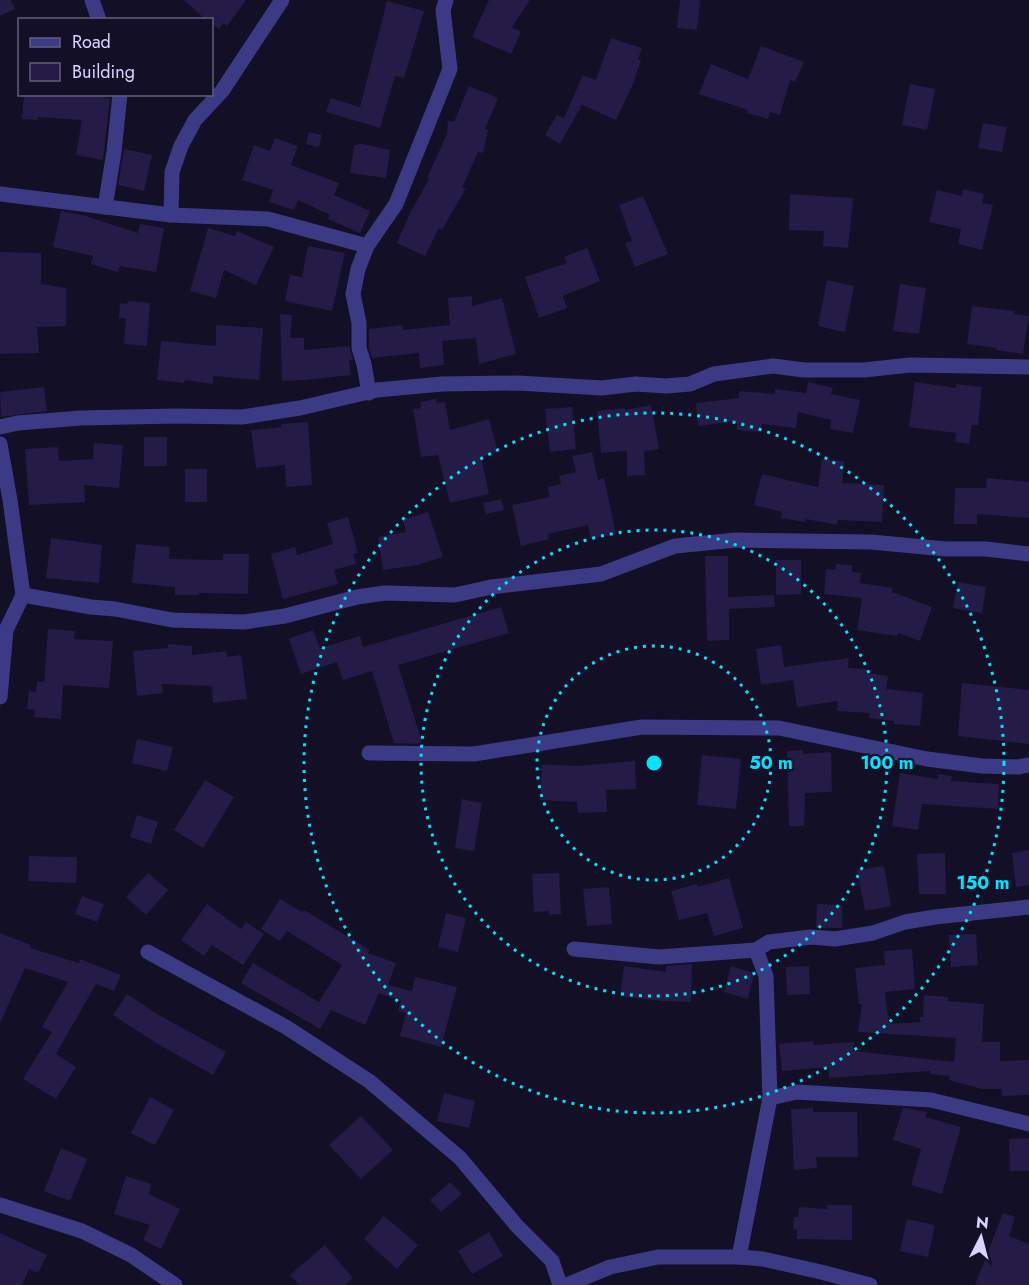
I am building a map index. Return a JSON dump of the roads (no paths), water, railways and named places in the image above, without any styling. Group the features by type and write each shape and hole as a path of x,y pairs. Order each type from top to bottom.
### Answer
{"street":[{"path":"92,0 98,18"},
{"path":"171,215 172,172 181,146 195,120 222,91 282,0"},
{"path":"369,393 359,348 360,323 353,294 358,269 367,246 396,204 450,69 443,10 446,0"},
{"path":"105,207 120,96"},
{"path":"0,194 171,215 268,219 367,246"},
{"path":"0,427 18,423 81,418 242,417 300,408 377,390 442,384 518,383 602,388 636,384 666,386 690,384 714,374 772,366 804,370 864,370 910,365 1029,367"},
{"path":"0,444 10,500 22,595 6,630 0,697"},
{"path":"22,595 172,620 244,622 285,616 357,597 385,593 455,595 491,587 601,574 675,546 736,540 871,542 1029,554"},
{"path":"369,753 474,754 642,727 779,728 927,759 982,766 1029,765"},
{"path":"574,950 659,957 756,950 769,942 811,937 835,939 873,933 904,922 925,918 1029,907"},
{"path":"739,1257 770,1098 766,976 756,950"},
{"path":"148,952 286,1027 369,1081 460,1158 517,1226 552,1261 560,1285"},
{"path":"770,1098 797,1092 931,1100 1029,1124"},
{"path":"0,1205 82,1231 131,1255 175,1285"},
{"path":"567,1285 610,1267 658,1257 739,1257 763,1260 870,1285"}]}
